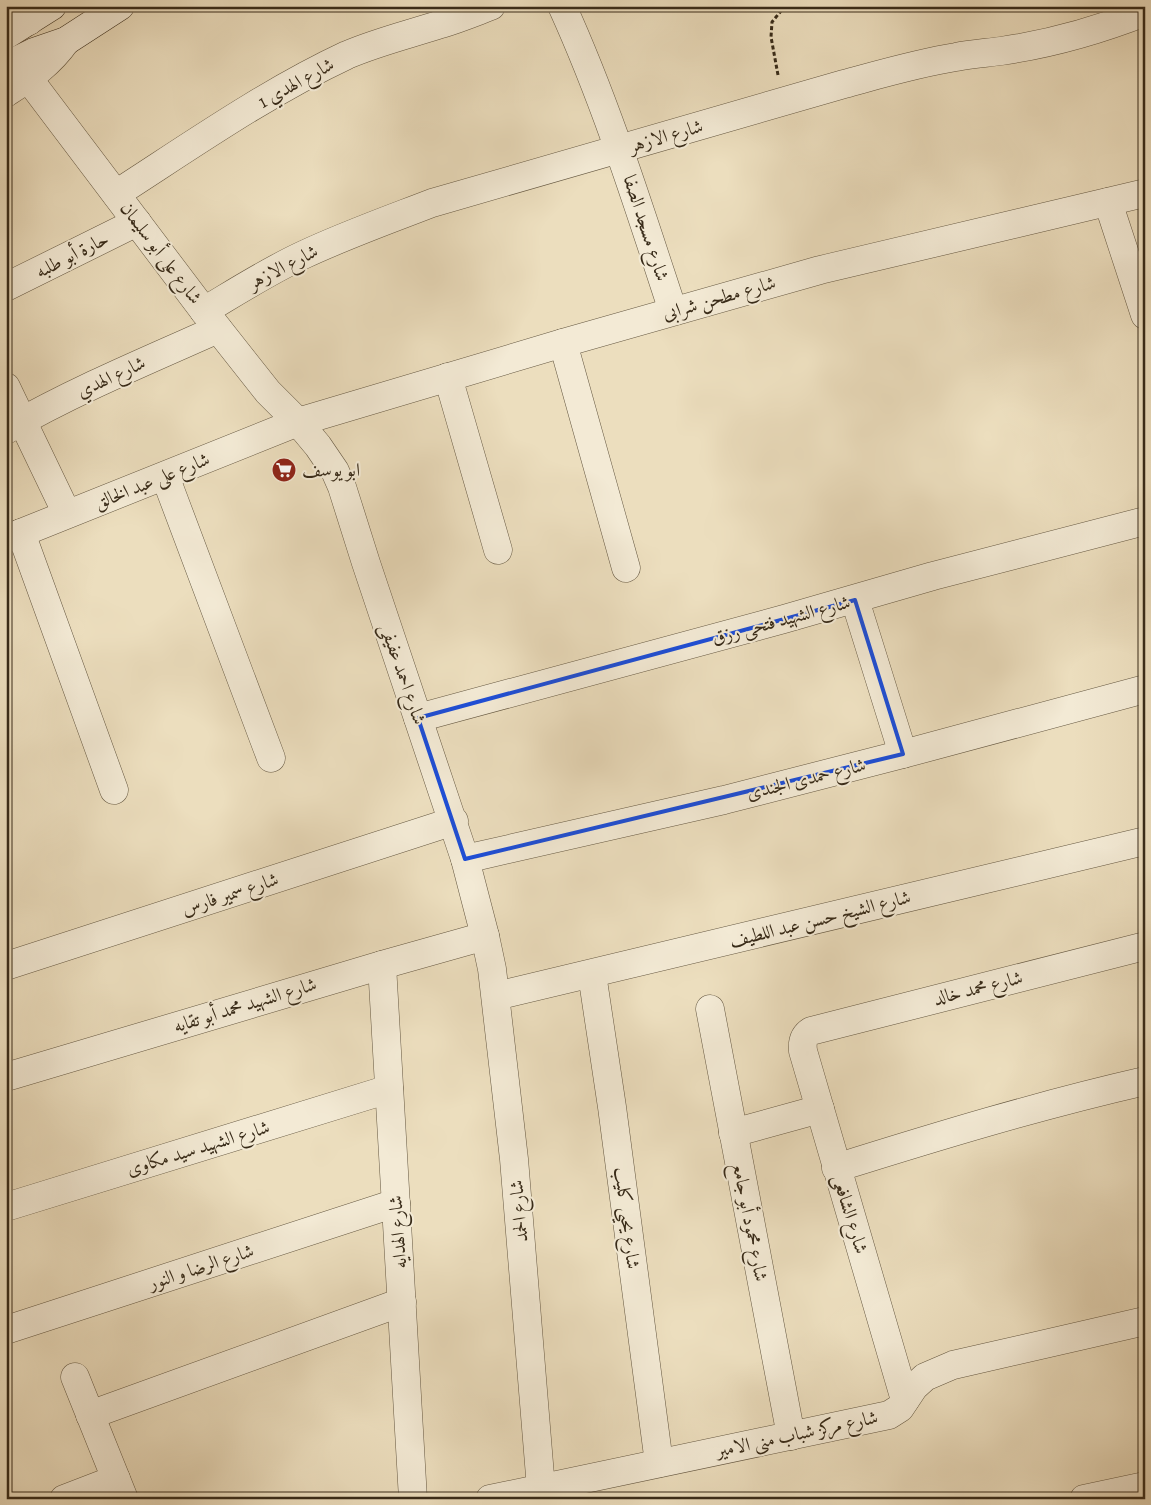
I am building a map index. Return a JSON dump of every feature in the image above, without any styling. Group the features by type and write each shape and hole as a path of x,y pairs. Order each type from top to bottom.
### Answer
{"street":[{"path":"6,35 24,14 52,6"},
{"path":"6,93 17,72 34,52 66,41 120,6"},
{"name":"شارع الهدي 1","path":"116,194 263,100 306,75 350,54 387,40 443,24 491,6"},
{"name":"شارع مسجد الصفا","path":"562,6 591,73 620,149 673,311"},
{"name":"شارع الازهر","path":"211,320 250,283 301,256 372,225 432,204 902,68 956,56 1002,51 1040,44 1109,16 1145,12"},
{"name":"شارع على أبو سليمان","path":"17,72 116,194 268,392 298,422"},
{"name":"شارع مطحن شرابى","path":"298,422 563,343 820,270 1145,193"},
{"path":"1108,202 1145,315"},
{"name":"حارة أبو طلبه","path":"6,287 137,222"},
{"name":"شارع الهدي","path":"14,425 211,320"},
{"path":"563,343 626,568"},
{"path":"448,377 498,550"},
{"path":"6,387 14,425 67,514"},
{"name":"شارع على عبد الخالق","path":"14,536 298,422"},
{"name":"شارع احمد عفيفى","path":"298,422 326,457 342,487 352,523 454,821 485,936"},
{"path":"165,476 271,758"},
{"name":"شارع الشهيد فتحى رزق","path":"418,718 854,600 933,576 1145,521"},
{"path":"14,536 114,790"},
{"path":"854,600 903,754"},
{"name":"شارع حمدى الجندى","path":"465,858 724,800 1145,689"},
{"name":"شارع سمير فارس","path":"7,962 454,821"},
{"name":"شارع الشيخ حسن عبد اللطيف","path":"496,996 1145,841"},
{"name":"شارع الشهيد محمد أبو تقايه","path":"6,1076 485,936"},
{"name":"شارع الحمد","path":"485,936 496,996 514,1159 541,1488"},
{"name":"شارع محمد خالد","path":"812,1031 1145,946"},
{"name":"شارع الهدايه","path":"382,965 413,1499"},
{"name":"شارع يحيى كليب","path":"592,974 659,1464"},
{"name":"شارع محمود أبو جامع","path":"710,1009 791,1436"},
{"name":"شارع الشافعى","path":"812,1031 806,1034 802,1045 836,1168 905,1400"},
{"path":"836,1168 926,1139 1017,1113 1145,1081"},
{"name":"شارع الشهيد سيد مكاوى","path":"6,1206 389,1089"},
{"path":"733,1133 820,1110"},
{"name":"شارع الرضا و النور","path":"6,1330 396,1203"},
{"path":"90,1415 402,1302"},
{"name":"شارع مركز شباب منى الامير","path":"490,1499 889,1415 900,1408 914,1387 925,1377 953,1365 1145,1321"},
{"path":"64,1499 120,1489 75,1377"},
{"path":"1084,1499 1145,1486"}],"path":[{"path":"783,102 771,37 772,22 785,6"}],"highlighted area":[{"path":"855,600 903,754 465,859 418,718"}],"place":[{"name":"ابو يوسف","path":"284,470"}]}
